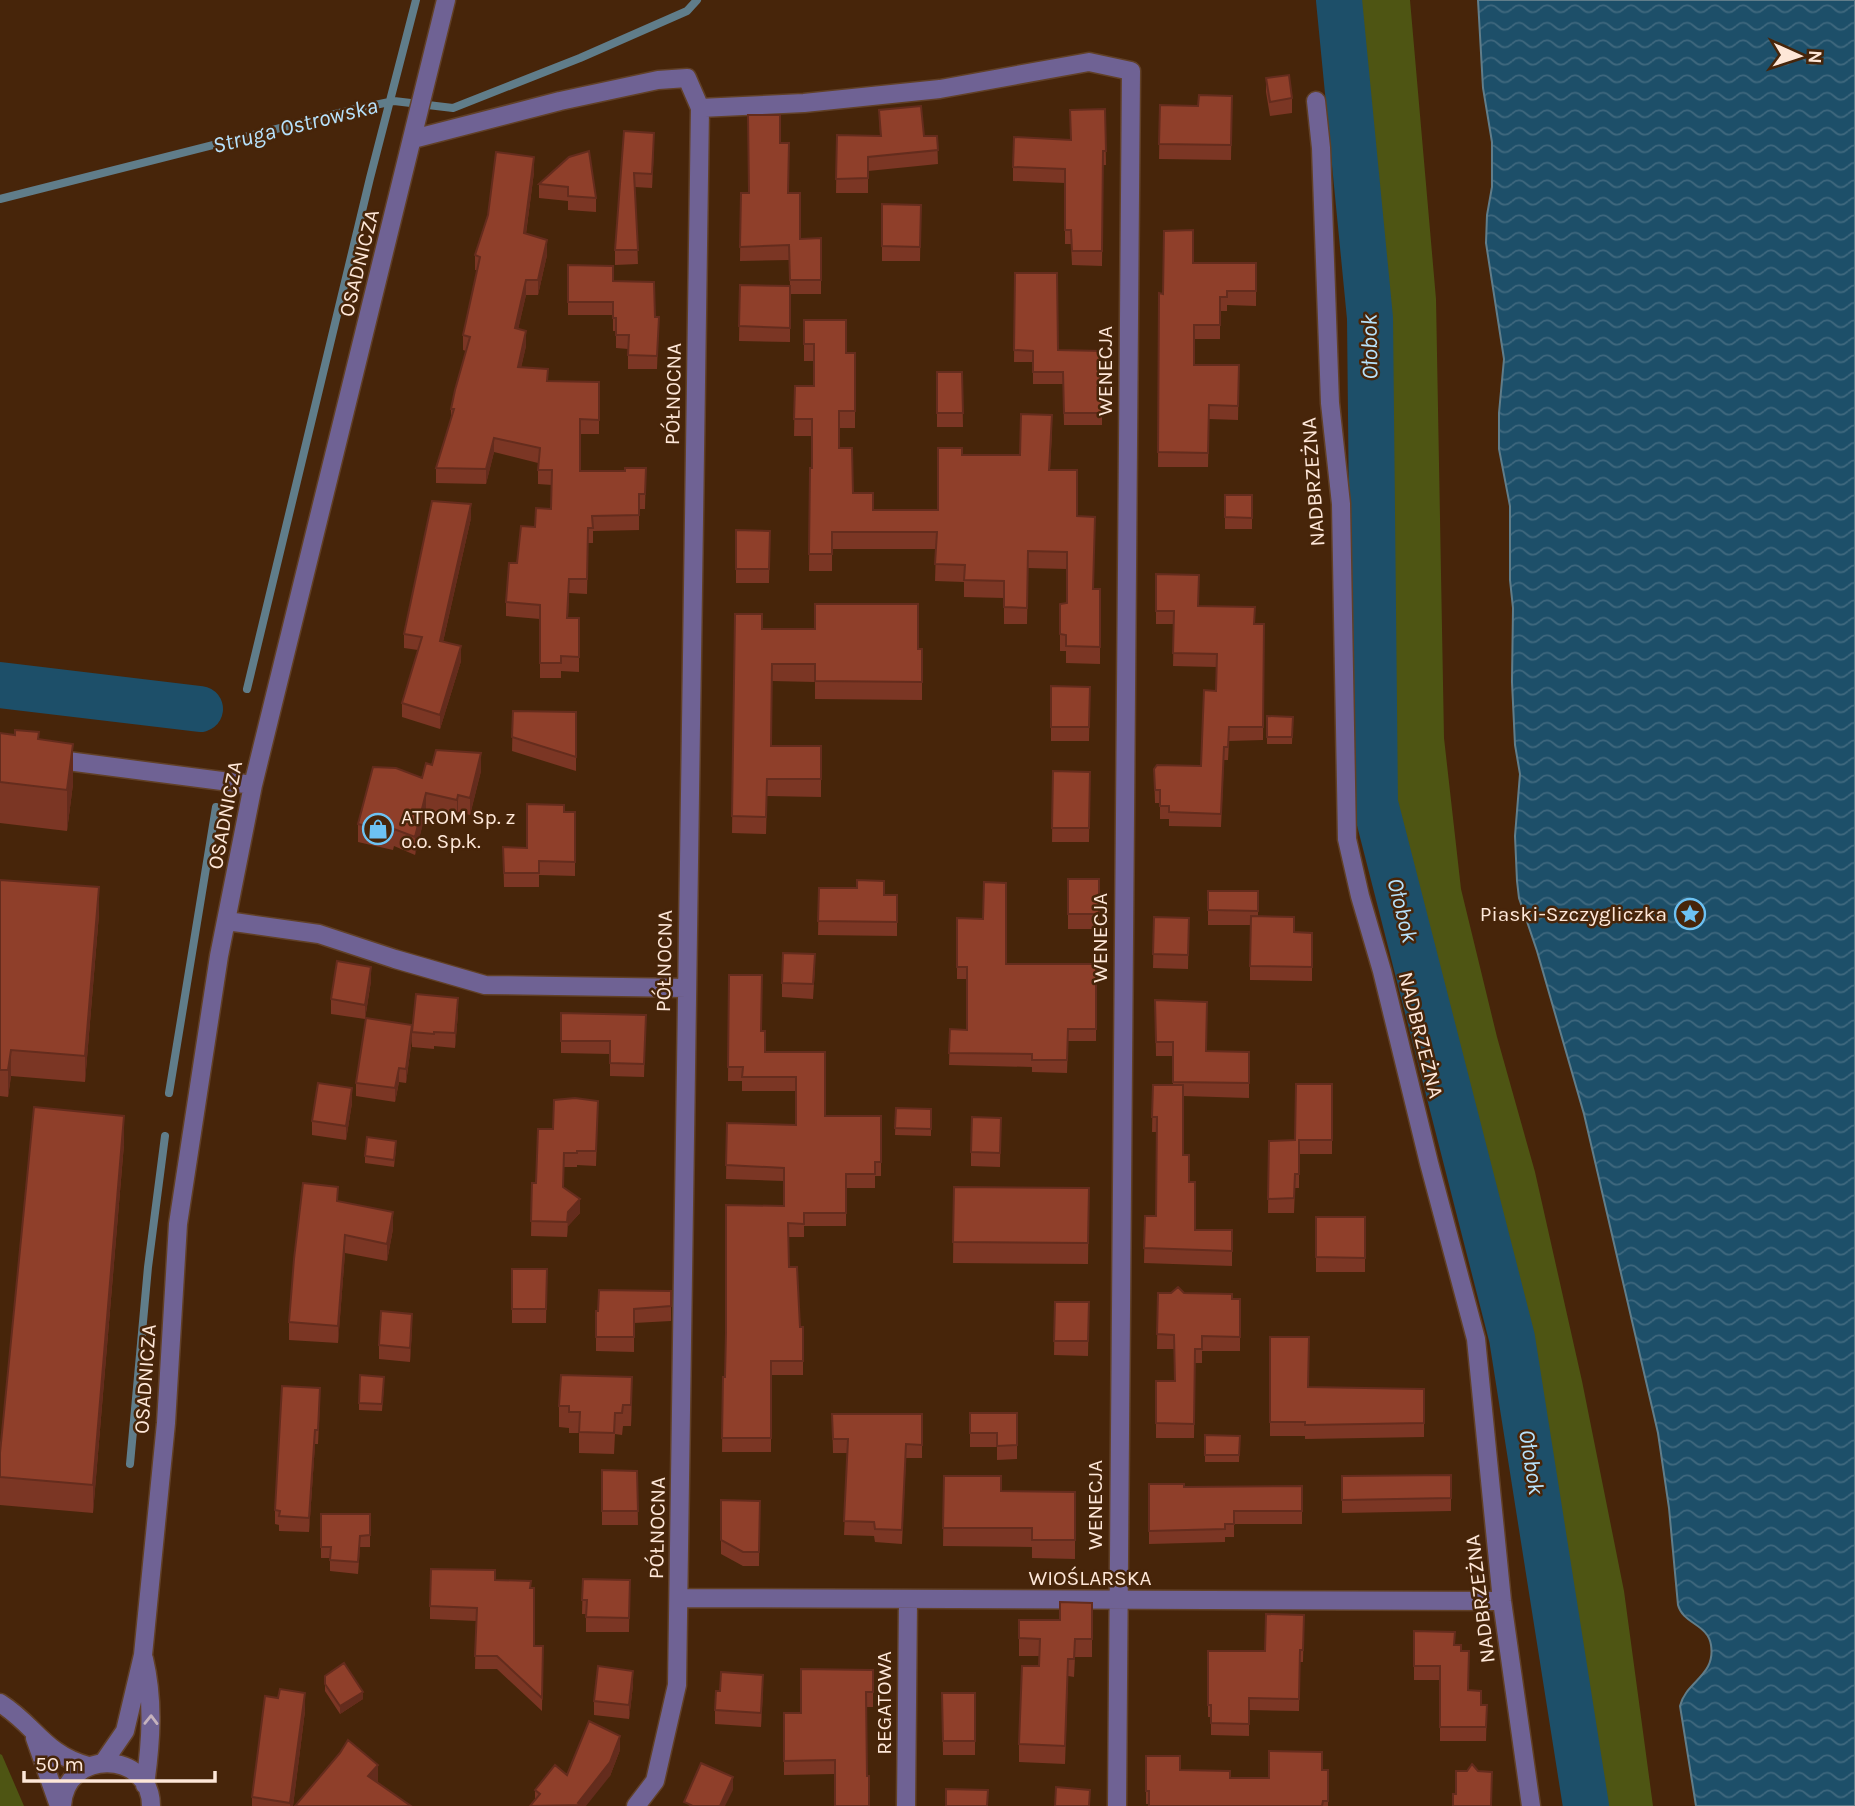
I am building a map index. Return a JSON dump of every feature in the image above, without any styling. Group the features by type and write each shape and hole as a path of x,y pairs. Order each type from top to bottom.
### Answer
{"street":[{"name":"OSADNICZA","path":"60,1806 68,1783 78,1771 95,1764 125,1731 143,1655 166,1423 178,1224 219,956 253,785 446,0"},
{"name":"WENECJA","path":"700,108 804,103 940,89 1090,62 1130,71 1117,1806"},
{"name":"PÓŁNOCNA","path":"413,139 560,101 658,80 687,78 700,108 677,1685 655,1781 636,1806"},
{"name":"NADBRZEŻNA","path":"1316,101 1321,148 1330,403 1341,504 1347,839 1475,1339 1502,1601 1531,1806"},
{"path":"40,757 253,785"},
{"path":"227,921 319,934 485,985 686,988"},
{"name":"WIOŚLARSKA","path":"679,1598 1502,1601"},
{"name":"REGATOWA","path":"906,1806 908,1600"},
{"name":"OSADNICZA","path":"143,1655 152,1702 150,1751 145,1785"},
{"path":"0,1703 22,1720 51,1749 75,1762 123,1765 136,1773 145,1785 151,1806"},
{"path":"33,1731 60,1806"}],"green space":[{"path":"1355,0 1410,0 1436,299 1444,738 1461,889 1497,1037 1535,1172 1582,1381 1624,1591 1653,1806 1606,1806 1574,1612 1548,1426 1529,1330 1441,1019 1389,802 1387,548 1392,325"},
{"path":"0,1754 2,1755 24,1806 0,1806"}],"water":[{"name":"Piaski-Szczygliczka","path":"1478,0 1855,0 1855,1806 1696,1806 1680,1706 1683,1697 1709,1664 1711,1645 1701,1628 1685,1616 1678,1605 1669,1508 1658,1433 1584,1114 1519,898 1515,836 1520,774 1515,745 1512,682 1510,506 1499,449 1504,359 1486,243 1492,187 1492,142 1483,88"}],"building":[{"path":"1289,75 1292,98 1270,102 1266,78"},
{"path":"1199,95 1232,96 1231,145 1159,144 1160,105 1198,106"},
{"path":"921,106 924,136 937,136 938,150 868,157 868,178 836,179 837,135 881,136 879,110"},
{"path":"1105,109 1102,251 1072,251 1071,230 1065,230 1065,169 1013,167 1014,137 1071,140 1070,110"},
{"path":"748,115 780,115 780,143 789,143 788,193 800,193 800,239 821,238 821,280 790,280 789,245 740,247 741,193 749,193"},
{"path":"624,131 654,133 652,174 634,173 638,250 615,250"},
{"path":"589,151 596,198 568,196 568,187 539,184 569,157"},
{"path":"496,152 534,157 524,233 547,240 538,280 526,280 515,328 526,331 518,367 548,369 547,381 599,382 599,420 580,419 580,471 646,468 645,494 639,494 639,515 592,516 593,528 588,528 587,579 569,579 567,618 579,618 579,657 561,656 561,663 540,663 540,605 506,602 509,563 517,563 521,526 535,527 536,508 551,509 552,470 538,470 540,448 494,438 486,469 436,468 454,409 451,409 455,390 470,337 463,335 480,257 475,255 488,215"},
{"path":"882,204 921,205 920,247 882,246"},
{"path":"1193,230 1193,263 1256,263 1256,291 1227,291 1227,297 1220,297 1220,325 1194,325 1194,365 1239,365 1238,406 1209,405 1208,453 1158,452 1159,293 1163,294 1164,231"},
{"path":"568,265 613,266 613,281 654,282 655,317 659,317 657,356 628,355 629,335 616,335 613,302 568,302"},
{"path":"1015,273 1057,273 1058,350 1102,351 1102,413 1064,413 1063,372 1033,372 1033,351 1014,350"},
{"path":"740,285 790,286 790,328 739,326"},
{"path":"804,320 846,320 846,353 855,353 855,411 839,411 839,448 852,448 853,493 873,493 873,510 938,510 938,448 962,448 962,455 1020,455 1021,414 1052,415 1049,470 1077,470 1077,516 1095,517 1093,589 1100,589 1100,647 1066,646 1066,635 1060,634 1060,604 1067,603 1067,552 1028,551 1027,608 1004,607 1004,581 964,580 965,565 935,564 937,532 832,532 832,554 809,554 812,419 794,419 795,386 814,386 814,344 804,344"},
{"path":"937,372 962,372 963,413 937,413"},
{"path":"1225,495 1252,495 1252,518 1225,517"},
{"path":"432,501 471,504 440,641 461,646 440,715 402,703 422,637 404,634"},
{"path":"736,530 770,531 769,569 736,569"},
{"path":"1156,574 1199,575 1198,606 1255,607 1254,624 1264,624 1263,727 1229,727 1228,747 1224,747 1221,814 1169,812 1169,806 1160,806 1160,790 1155,790 1154,769 1157,765 1201,766 1204,690 1216,691 1217,654 1173,653 1174,611 1156,611"},
{"path":"815,604 918,604 918,649 922,649 922,682 815,681 815,664 772,664 771,746 821,746 821,779 767,779 766,817 732,816 735,614 762,614 762,629 815,629"},
{"path":"1051,686 1090,687 1089,727 1051,727"},
{"path":"513,711 576,712 576,757 512,737"},
{"path":"1267,716 1293,717 1292,737 1267,737"},
{"path":"15,730 39,732 38,739 73,744 67,790 0,782 0,733 15,735"},
{"path":"436,750 481,753 470,798 458,795 457,800 426,793 415,837 394,829 393,832 358,824 373,767 396,768 422,778 426,763 432,765"},
{"path":"1053,771 1090,772 1089,828 1052,828"},
{"path":"527,804 564,805 564,812 575,812 575,862 539,861 539,873 504,873 503,847 527,848"},
{"path":"1068,879 1099,879 1099,914 1068,914"},
{"path":"0,880 99,887 85,1056 11,1050 8,1070 0,1070"},
{"path":"857,880 884,881 884,895 897,895 897,922 818,921 819,888 857,888"},
{"path":"984,882 1006,883 1006,964 1096,964 1096,1029 1068,1029 1067,1060 1032,1060 1032,1054 949,1053 950,1029 967,1030 967,967 957,967 957,918 983,919"},
{"path":"1208,891 1258,891 1258,911 1208,910"},
{"path":"1251,916 1294,917 1294,932 1312,933 1312,967 1250,966"},
{"path":"1154,917 1189,918 1188,955 1153,954"},
{"path":"783,953 815,954 813,984 782,983"},
{"path":"337,961 371,967 365,1005 331,999"},
{"path":"729,975 762,975 761,1031 765,1031 765,1052 825,1052 825,1116 881,1116 881,1162 875,1162 875,1174 846,1174 846,1213 804,1213 804,1224 788,1223 789,1267 797,1267 800,1327 803,1327 803,1361 771,1361 771,1438 722,1438 726,1332 726,1205 784,1206 784,1168 726,1165 727,1123 796,1125 796,1077 742,1077 743,1067 728,1067"},
{"path":"416,994 458,998 455,1033 412,1032"},
{"path":"1155,1000 1207,1002 1206,1051 1249,1052 1249,1083 1173,1082 1173,1042 1156,1042"},
{"path":"561,1013 646,1015 644,1064 610,1063 610,1041 561,1041"},
{"path":"366,1018 412,1025 406,1069 399,1068 395,1088 356,1083"},
{"path":"318,1083 352,1088 346,1126 312,1121"},
{"path":"1296,1084 1332,1084 1332,1140 1299,1140 1299,1174 1295,1174 1294,1198 1268,1199 1269,1141 1295,1140"},
{"path":"1153,1085 1183,1085 1183,1155 1189,1155 1189,1182 1195,1182 1195,1230 1232,1230 1232,1251 1144,1248 1145,1216 1156,1216 1157,1117 1152,1117"},
{"path":"575,1098 598,1101 596,1151 564,1153 563,1187 580,1199 568,1212 567,1222 531,1221 532,1183 536,1183 538,1129 553,1129 554,1100"},
{"path":"34,1107 124,1116 93,1485 0,1477 0,1453"},
{"path":"896,1108 931,1109 931,1129 895,1128"},
{"path":"972,1117 1001,1118 1000,1153 971,1152"},
{"path":"367,1137 396,1141 394,1160 365,1156"},
{"path":"303,1183 338,1187 337,1201 393,1212 387,1244 345,1235 338,1326 289,1322"},
{"path":"954,1187 1089,1188 1088,1243 953,1242"},
{"path":"1316,1217 1365,1217 1365,1258 1316,1257"},
{"path":"512,1269 547,1269 546,1309 512,1309"},
{"path":"1178,1287 1184,1293 1232,1294 1232,1299 1240,1299 1240,1337 1202,1336 1202,1349 1195,1349 1194,1424 1156,1423 1156,1381 1175,1381 1174,1335 1157,1334 1158,1293 1171,1293"},
{"path":"599,1290 671,1291 671,1306 634,1309 634,1337 596,1337"},
{"path":"1055,1302 1089,1302 1088,1341 1054,1341"},
{"path":"381,1311 412,1314 410,1348 379,1345"},
{"path":"1270,1337 1309,1337 1308,1387 1424,1389 1424,1423 1305,1425 1305,1422 1270,1422"},
{"path":"360,1375 384,1377 382,1404 359,1403"},
{"path":"561,1375 632,1377 631,1405 623,1405 622,1413 615,1413 614,1433 579,1432 580,1412 569,1412 569,1406 559,1406"},
{"path":"282,1386 320,1388 309,1518 279,1516 280,1511 275,1510"},
{"path":"970,1413 1017,1413 1017,1445 997,1446 997,1433 970,1433"},
{"path":"832,1414 922,1414 922,1445 906,1444 902,1530 875,1529 874,1522 844,1521 848,1439 833,1439"},
{"path":"1205,1435 1240,1436 1239,1455 1205,1455"},
{"path":"602,1470 637,1471 638,1511 602,1511"},
{"path":"1451,1475 1451,1498 1342,1500 1342,1476"},
{"path":"944,1476 1001,1476 1001,1491 1075,1492 1075,1540 1032,1540 1032,1528 943,1528"},
{"path":"1149,1484 1184,1484 1184,1487 1302,1486 1302,1511 1234,1511 1234,1524 1225,1524 1225,1529 1149,1531"},
{"path":"721,1500 760,1501 759,1552 743,1552 721,1540"},
{"path":"321,1514 370,1514 370,1535 360,1536 358,1562 330,1560 331,1547 321,1547"},
{"path":"431,1569 495,1570 495,1580 531,1581 530,1588 534,1588 534,1646 543,1646 542,1698 497,1656 475,1656 477,1608 430,1606"},
{"path":"583,1579 630,1580 629,1618 586,1617 587,1600 582,1600"},
{"path":"1060,1602 1092,1603 1092,1639 1075,1639 1074,1659 1068,1659 1065,1746 1019,1744 1022,1666 1039,1666 1040,1639 1019,1638 1019,1620 1060,1620"},
{"path":"1266,1614 1304,1615 1299,1699 1249,1698 1249,1724 1211,1723 1211,1705 1208,1705 1208,1651 1265,1651"},
{"path":"1414,1631 1455,1632 1454,1645 1461,1645 1461,1651 1469,1651 1468,1690 1481,1691 1481,1705 1487,1705 1486,1727 1440,1727 1440,1666 1414,1666"},
{"path":"344,1663 363,1692 340,1706 325,1684 325,1676"},
{"path":"598,1666 633,1671 629,1705 594,1701"},
{"path":"801,1669 873,1670 873,1692 866,1692 869,1806 835,1806 835,1760 784,1761 784,1713 801,1713"},
{"path":"721,1672 763,1675 761,1713 715,1710"},
{"path":"280,1689 305,1693 290,1803 252,1797 265,1696 278,1698"},
{"path":"942,1693 975,1693 975,1741 943,1741"},
{"path":"589,1721 620,1736 610,1762 578,1803 582,1805 530,1806 540,1794 535,1790 555,1765 567,1775"},
{"path":"348,1740 378,1765 368,1776 411,1806 295,1806"},
{"path":"1269,1751 1322,1752 1322,1770 1328,1770 1328,1801 1323,1801 1322,1806 1149,1806 1146,1756 1180,1756 1180,1770 1230,1771 1230,1778 1269,1778"},
{"path":"701,1763 733,1777 720,1806 690,1806 684,1802"},
{"path":"1472,1764 1478,1771 1492,1772 1491,1806 1453,1806 1456,1771 1467,1771"},
{"path":"1056,1787 1090,1790 1089,1806 1055,1806"},
{"path":"946,1789 988,1790 987,1806 946,1806"}],"waterway":[{"path":"247,689 370,178 416,0"},
{"name":"Struga Ostrowska","path":"0,199 394,101 453,108 580,58 687,11 697,0"},
{"name":"Ołobok","path":"1339,0 1370,318 1375,803 1512,1338 1586,1806"},
{"name":"Struga Ostrowska","path":"0,685 200,709"},
{"path":"169,1093 216,807"},
{"path":"130,1464 148,1267 165,1136"}],"place":[{"name":"ATROM Sp. z o.o. Sp.k.","path":"378,829"},
{"name":"Piaski-Szczygliczka","path":"1690,914"}]}
